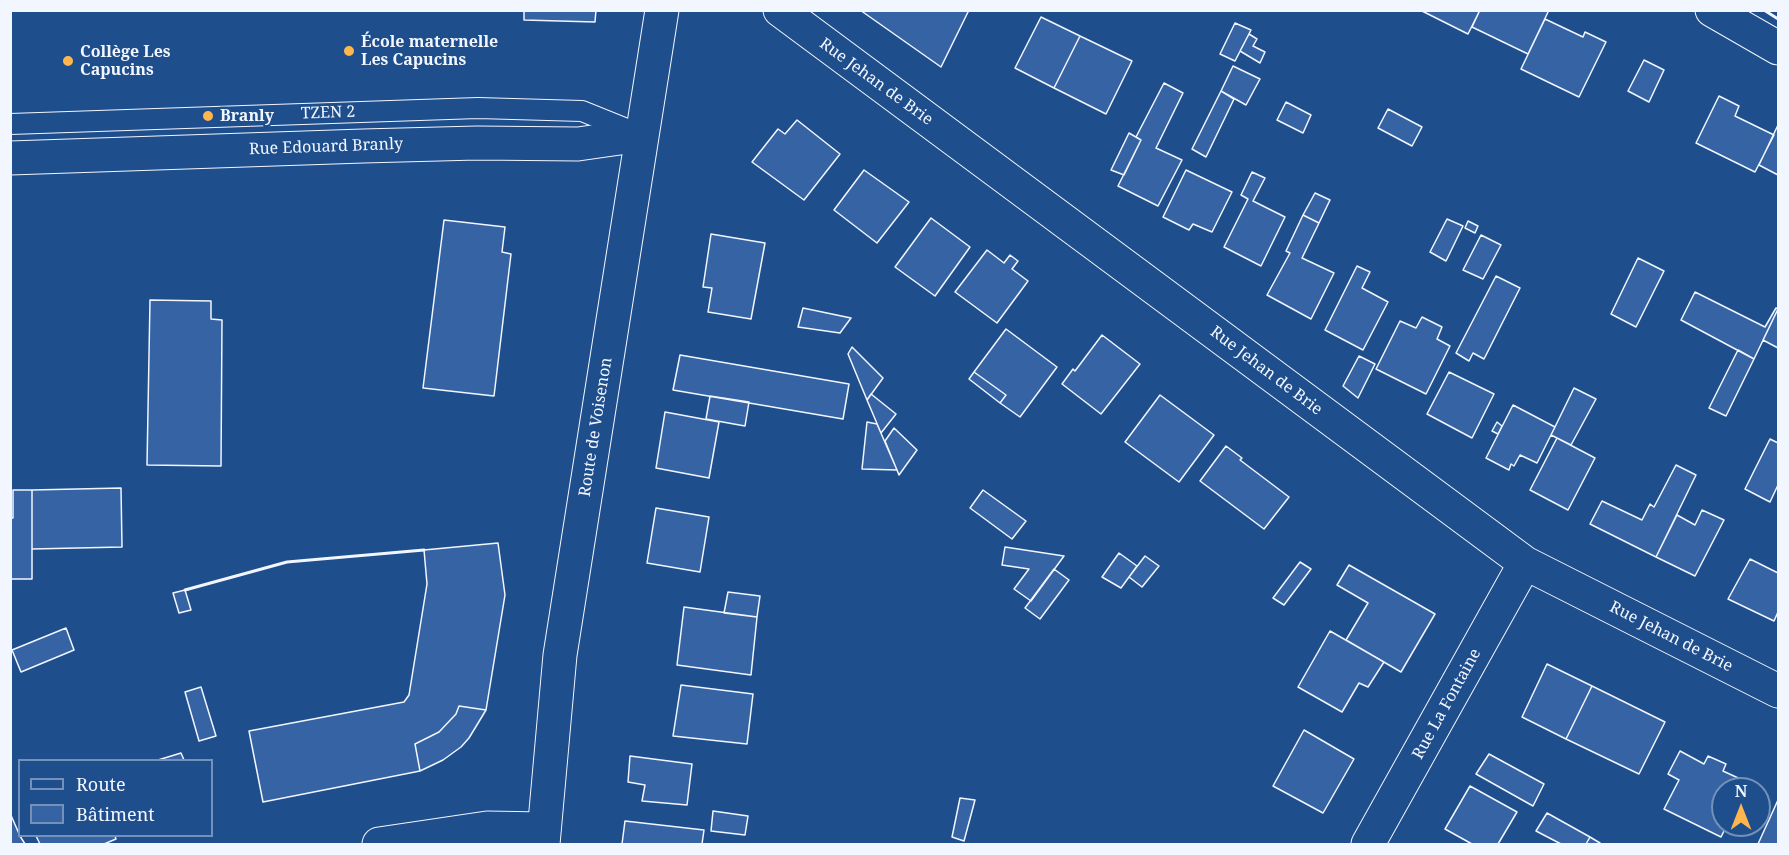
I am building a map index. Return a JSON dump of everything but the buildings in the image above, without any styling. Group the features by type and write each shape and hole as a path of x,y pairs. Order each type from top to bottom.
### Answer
{"street":[{"name":"Route de Voisenon","path":"543,837 560,655 662,10"},
{"name":"Rue Jehan de Brie","path":"780,10 1525,563 1779,691"},
{"path":"1712,10 1779,48"},
{"name":"Rue Edouard Branly","path":"10,158 408,145 578,144 641,135"},
{"name":"Rue La Fontaine","path":"1368,844 1525,563"},
{"path":"380,844 487,828 543,837"}],"lane":[{"name":"TZEN 2","path":"10,124 478,108 582,111 641,135"}],"wall":[{"path":"1764,10 1778,19"},
{"path":"185,590 287,562 424,550"}],"place":[{"name":"École maternelle Les Capucins","path":"349,51"},
{"name":"Collège Les Capucins","path":"68,61"},
{"name":"Branly","path":"208,116"}]}
